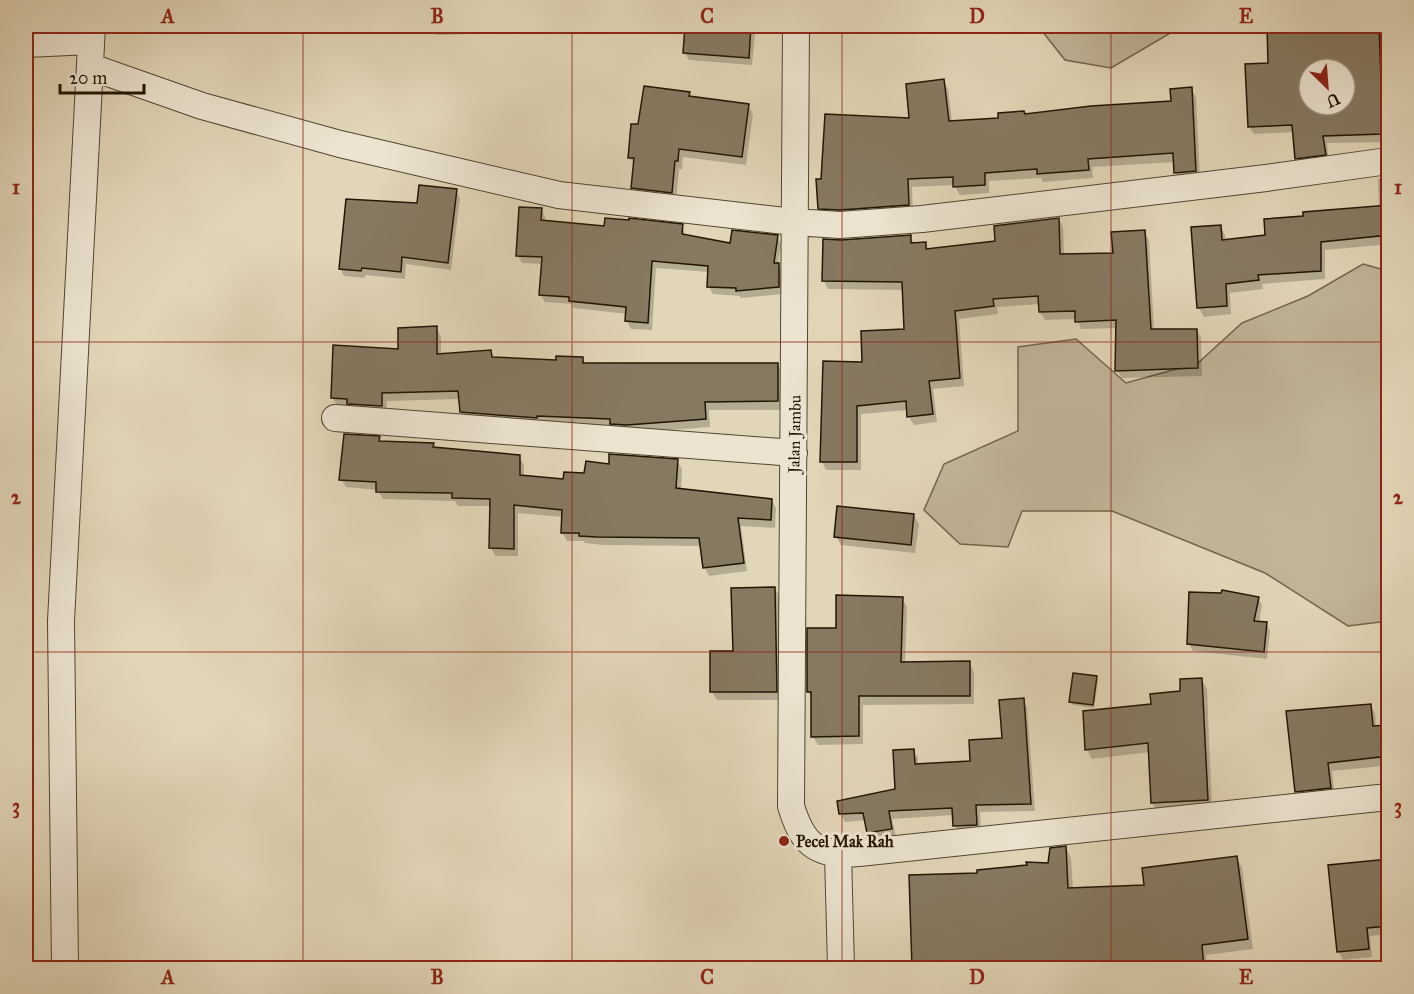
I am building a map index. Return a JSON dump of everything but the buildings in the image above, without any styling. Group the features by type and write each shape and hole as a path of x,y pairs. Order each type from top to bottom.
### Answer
{"street":[{"name":"Jalan Jambu","path":"796,26 791,806 797,825 806,840 819,848 838,854"},
{"path":"26,44 92,33 61,621 65,969"},
{"path":"91,67 202,106 306,135 559,195 794,222 840,225 922,219 1254,180 1389,160"},
{"path":"335,418 794,453"},
{"path":"840,969 838,854 1389,796"}],"shaded area":[{"path":"1038,26 1191,26 1172,32 1111,68 1065,60"},
{"path":"1363,264 1388,271 1388,621 1348,626 1265,573 1112,511 1022,511 1008,547 960,544 924,510 944,464 1018,431 1018,347 1076,339 1126,383 1198,363 1242,323 1308,296"}],"place":[{"name":"Pecel Mak Rah","path":"784,841"}]}
